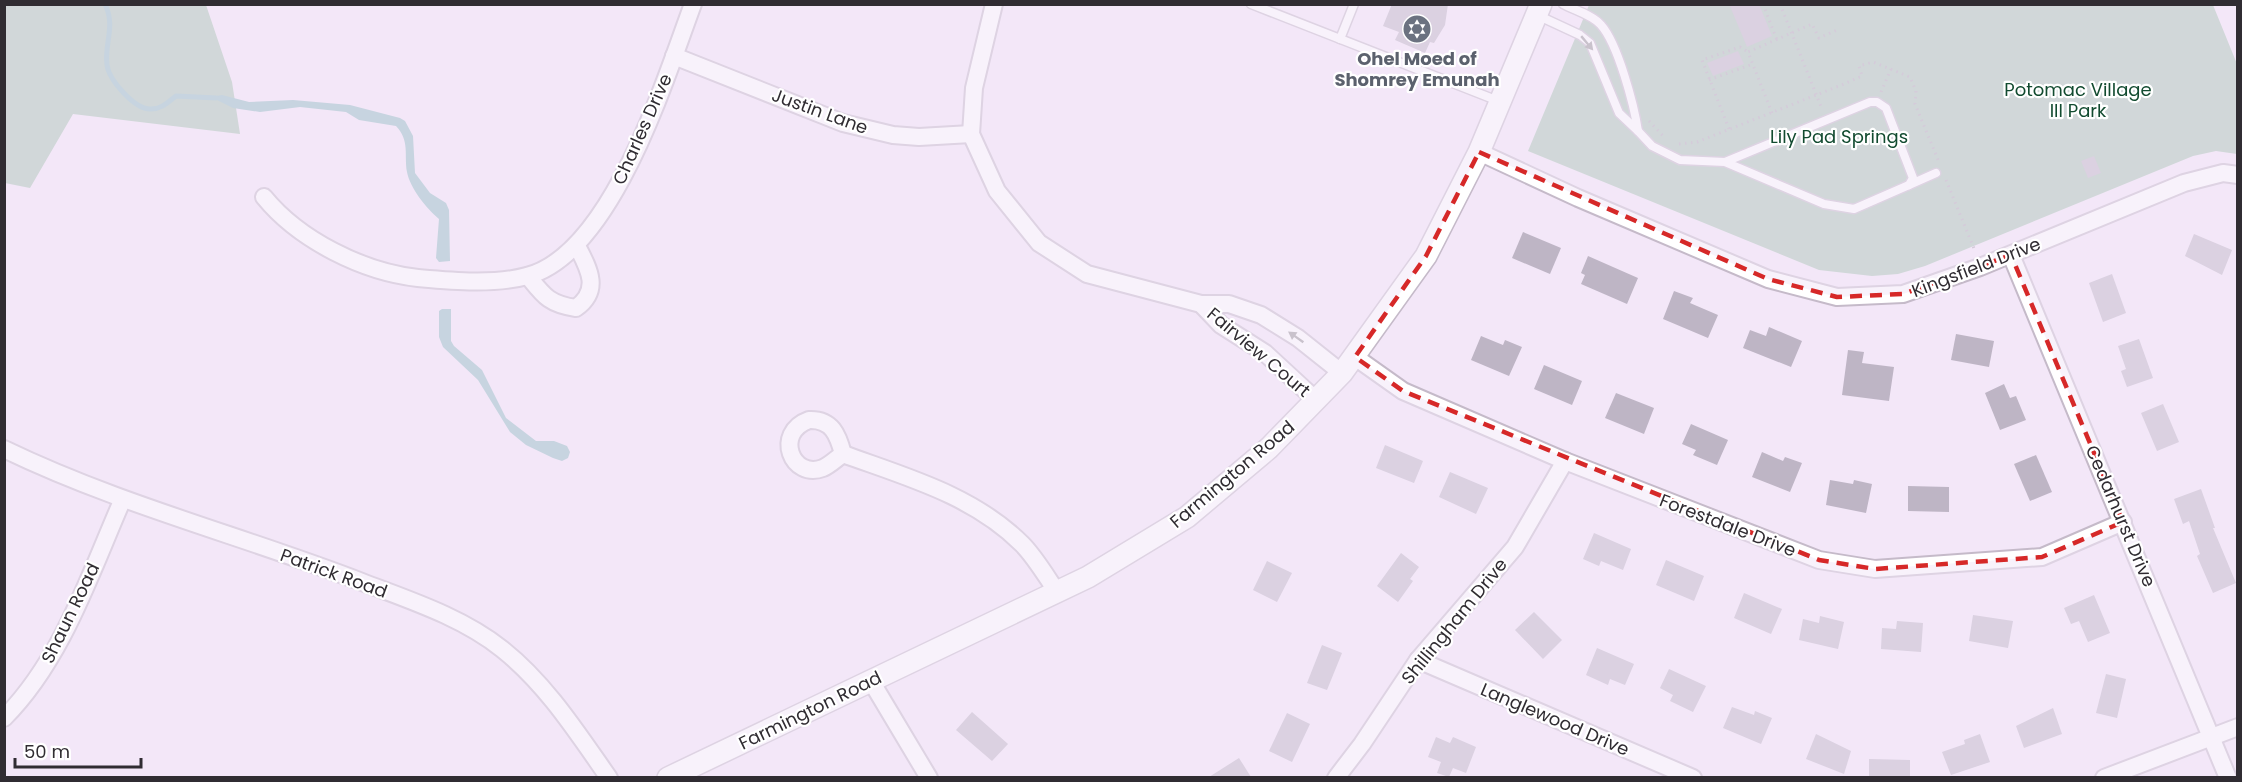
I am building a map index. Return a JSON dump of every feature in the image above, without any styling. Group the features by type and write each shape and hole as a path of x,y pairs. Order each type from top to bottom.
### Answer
{"street":[{"name":"Charles Drive","path":"264,197 280,217 334,251 393,275 461,282 528,276 577,246 625,176 693,4"},
{"name":"Fairview Court","path":"994,4 974,88 971,134 997,191 1039,243 1087,274 1201,304 1229,304 1261,315 1349,365"},
{"name":"Farmington Road","path":"668,777 1088,577 1187,517 1269,448 1317,401 1349,365 1426,256 1479,153 1539,7"},
{"name":"Justin Lane","path":"674,56 843,123 902,136 971,134"},
{"name":"Kingsfield Drive","path":"1479,153 1568,194 1768,279 1837,297 1903,294 2011,255 2184,183 2223,173 2238,176"},
{"path":"528,276 546,298 555,304 576,308 587,300 592,284 577,246"},
{"name":"Cedarhurst Drive","path":"2011,255 2228,777"},
{"name":"Fairview Court","path":"1201,304 1221,325 1265,353 1317,401"},
{"name":"Forestdale Drive","path":"1349,365 1403,391 1565,461 1819,560 1875,569 2042,557 2123,522"},
{"name":"Patrick Road","path":"4,449 122,501 318,565 427,607 465,627 500,647 533,676 560,708 609,777"},
{"path":"843,454 940,489 988,515 1023,545 1057,592"},
{"name":"Shillingham Drive","path":"1336,777 1362,744 1418,660 1515,546 1565,461"},
{"name":"Shaun Road","path":"4,718 42,670 74,612 122,501"},
{"name":"Langlewood Drive","path":"1418,660 1693,777"},
{"path":"871,681 929,777"},
{"path":"2104,777 2238,728"}],"lane":[{"path":"1251,4 1501,102"},
{"path":"1340,39 1354,4"},
{"path":"1563,4 1599,22 1617,53 1638,131"},
{"path":"1539,7 1590,43 1619,113 1652,146 1680,160 1725,162 1824,204 1854,209 1936,173"},
{"path":"1607,82 1623,76"},
{"path":"1725,162 1870,102 1877,102 1886,108 1913,174 1909,185"}],"path":[{"path":"1763,4 1777,40"},
{"path":"1780,4 1827,120"},
{"path":"1748,52 1812,24 1819,38 1837,30"},
{"path":"1729,129 1702,60 1740,47 1748,52 1772,113"},
{"path":"1709,80 1753,64"},
{"path":"1877,102 1891,69"}],"highlighted area":[{"path":"1479,152 1768,279 1837,297 1903,294 2011,255 2123,522 2042,557 1875,569 1819,560 1403,391 1355,357 1426,256"}],"green space":[{"path":"4,5 206,5 232,82 240,134 73,114 30,188 5,183"},
{"name":"Lily Pad Springs","path":"1589,5 2213,5 2237,64 2237,154 2216,151 2193,156 1925,266 1898,274 1872,276 1819,270 1528,151"}],"shaded area":[{"path":"222,95 249,102 293,100 350,105 405,121 413,136 415,173 430,193 446,203 449,210 450,261 439,262 436,258 439,219 424,204 411,185 407,172 405,142 396,126 359,120 346,112 300,107 260,112 233,108 211,97"},
{"path":"451,309 451,341 482,370 506,418 536,441 554,441 567,446 570,452 568,458 562,461 553,458 526,445 510,432 478,380 443,347 439,337 439,311"}],"building":[{"name":"Ohel Moed of Shomrey Emunah","path":"1392,4 1448,4 1445,25 1434,43 1430,42 1425,53 1395,40 1399,32 1383,26"},
{"path":"1729,4 1759,4 1772,36 1747,47"},
{"path":"1738,51 1744,64 1713,76 1707,63"},
{"path":"2094,156 2101,173 2088,178 2081,161"},
{"path":"1523,232 1561,248 1550,274 1512,258"},
{"path":"2194,234 2232,250 2222,275 2185,256"},
{"path":"1588,256 1638,278 1627,304 1581,284 1585,275 1581,273"},
{"path":"2112,274 2126,313 2103,322 2089,283"},
{"path":"1674,291 1693,298 1690,303 1718,315 1708,338 1663,319"},
{"path":"1769,327 1802,341 1791,367 1743,348 1750,330 1766,336"},
{"path":"1956,334 1994,341 1989,367 1951,360"},
{"path":"1481,336 1503,345 1505,340 1522,347 1509,376 1471,360"},
{"path":"2139,339 2153,378 2127,387 2121,371 2126,369 2118,346"},
{"path":"1848,350 1864,352 1862,363 1894,367 1889,401 1842,395"},
{"path":"1544,365 1582,381 1572,405 1534,389"},
{"path":"2004,384 2010,398 2016,396 2026,420 2000,430 1985,393"},
{"path":"1616,393 1654,408 1644,434 1605,418"},
{"path":"2163,404 2179,442 2157,451 2141,413"},
{"path":"1691,424 1728,440 1717,465 1693,455 1696,450 1682,444"},
{"path":"1385,445 1423,461 1414,483 1376,468"},
{"path":"1762,452 1783,461 1785,457 1802,463 1790,492 1752,477"},
{"path":"2036,455 2052,492 2030,501 2014,464"},
{"path":"1450,472 1488,488 1476,514 1439,497"},
{"path":"1830,480 1853,484 1854,480 1872,484 1866,513 1826,505"},
{"path":"1908,486 1949,487 1949,512 1908,511"},
{"path":"2201,489 2215,528 2213,528 2236,583 2213,593 2197,556 2200,554 2189,521 2183,524 2174,499"},
{"path":"1594,533 1631,549 1623,570 1601,561 1599,566 1583,559"},
{"path":"1401,553 1419,567 1410,579 1413,581 1398,602 1377,586"},
{"path":"1666,560 1704,576 1694,601 1656,585"},
{"path":"1267,561 1292,573 1277,602 1253,590"},
{"path":"1744,593 1782,609 1771,634 1734,618"},
{"path":"2094,595 2110,633 2088,642 2079,621 2071,624 2064,608"},
{"path":"1534,612 1562,640 1543,659 1515,630"},
{"path":"1973,615 2013,621 2008,648 1969,641"},
{"path":"1820,616 1844,622 1838,649 1799,640 1803,619 1819,623"},
{"path":"1897,621 1923,623 1921,652 1881,649 1882,628 1896,629"},
{"path":"1322,645 1342,653 1327,690 1307,683"},
{"path":"1597,648 1634,664 1625,685 1610,679 1608,685 1586,675"},
{"path":"1669,669 1706,686 1693,712 1670,701 1673,695 1660,688"},
{"path":"2106,674 2126,679 2117,718 2096,713"},
{"path":"1732,707 1754,715 1755,711 1772,718 1761,744 1723,728"},
{"path":"2053,708 2062,734 2024,748 2016,726"},
{"path":"972,712 1008,744 992,761 956,730"},
{"path":"1287,713 1310,724 1292,762 1269,751"},
{"path":"1816,734 1851,751 1844,774 1806,759"},
{"path":"1980,734 1990,762 1951,775 1942,752 1965,744 1964,740"},
{"path":"1436,737 1450,743 1453,737 1476,747 1466,773 1453,768 1449,777 1437,773 1441,762 1428,757"},
{"path":"1239,758 1251,777 1209,777"},
{"path":"1869,759 1910,760 1910,777 1869,777"}],"waterway":[{"path":"105,4 110,20 107,65 118,86 138,105 155,109 176,96 216,98"}],"place":[{"name":"Ohel Moed of Shomrey Emunah","path":"1417,29"}],"park label":[{"name":"Potomac Village III Park","path":"2078,100"}]}
